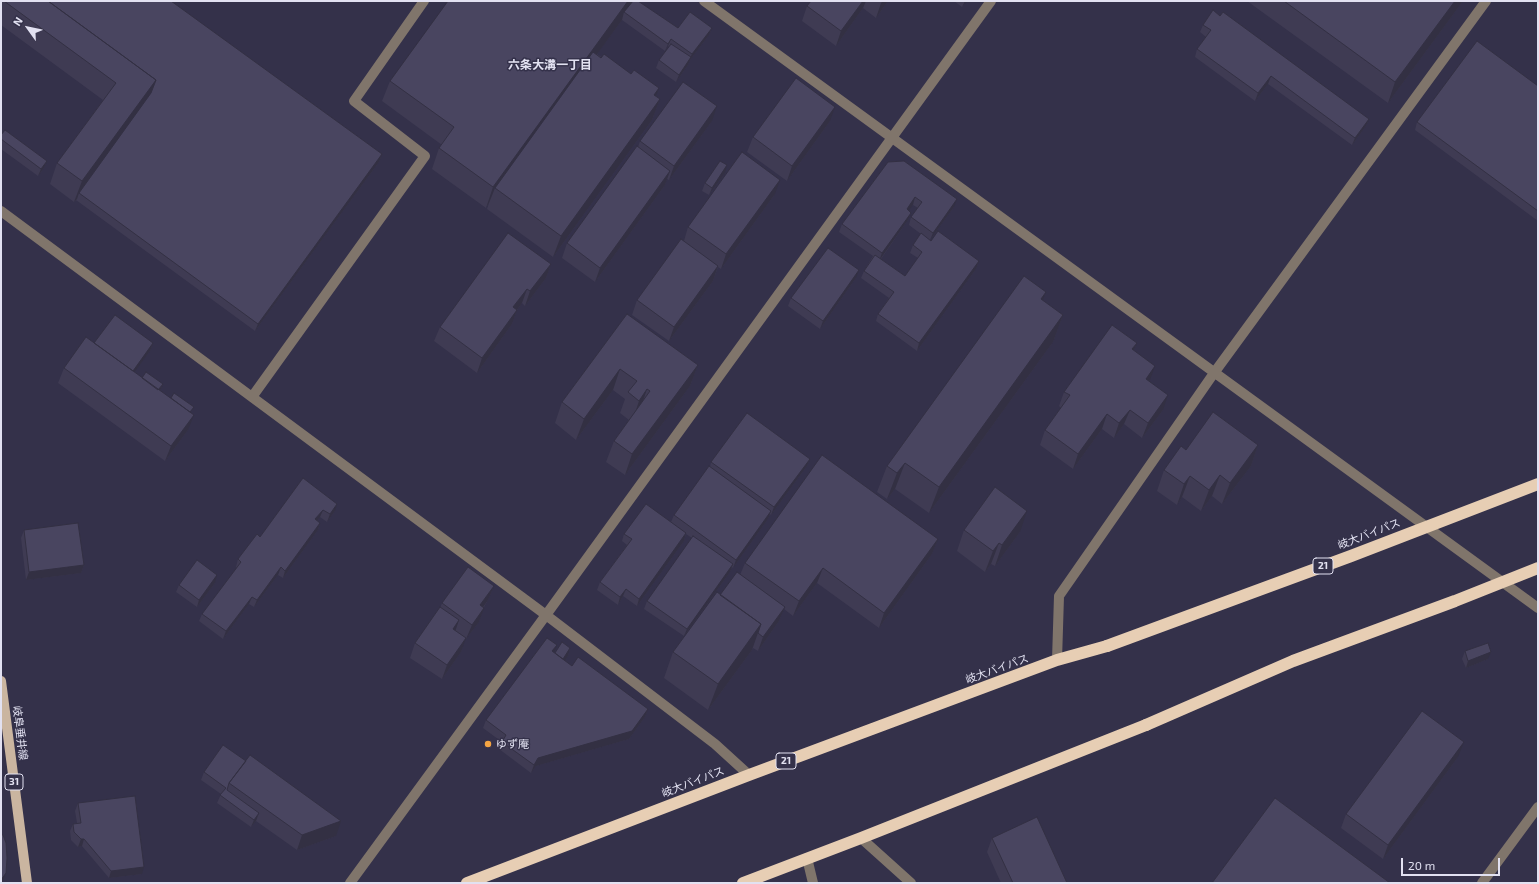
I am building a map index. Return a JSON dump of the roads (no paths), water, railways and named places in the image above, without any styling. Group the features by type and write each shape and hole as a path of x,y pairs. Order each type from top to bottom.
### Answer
{"highway":[{"name":"岐大バイパス","path":"466,883 1057,660 1107,646 1350,556 1538,484"},
{"path":"743,883 1146,725 1293,660 1455,601 1538,568"}],"main road":[{"name":"岐阜垂井線","path":"1,681 27,883"}],"street":[{"path":"252,397 425,156 354,101 424,1"},
{"path":"704,1 1538,608"},
{"path":"350,883 991,1"},
{"path":"1057,660 1059,596 1214,373 1486,1"},
{"path":"1,211 546,615 715,744 749,775"},
{"path":"1482,883 1538,806"},
{"path":"860,838 911,883"},
{"path":"807,858 813,883"}],"place":[{"name":"ゆず庵","path":"488,744"}],"district":[{"name":"六条大溝一丁目","path":"550,65"}]}
